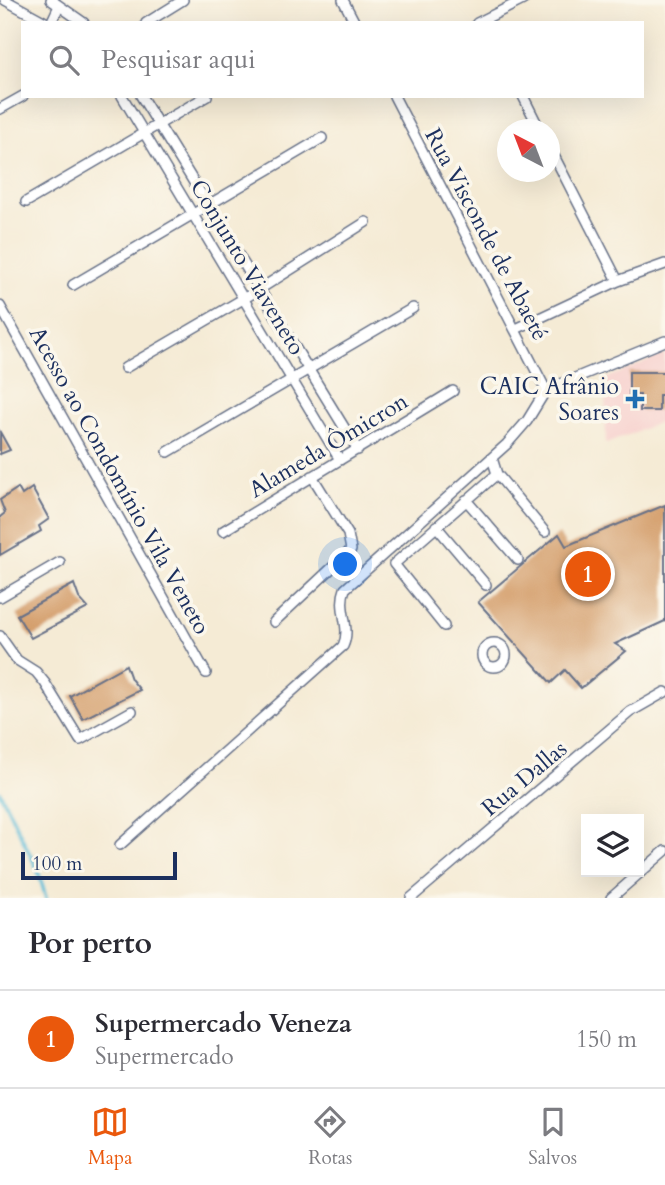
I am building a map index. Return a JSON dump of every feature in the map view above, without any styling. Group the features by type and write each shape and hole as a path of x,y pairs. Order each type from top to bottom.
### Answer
{"street":[{"path":"5,0 17,3 46,21"},
{"path":"149,21 183,0"},
{"path":"343,0 354,21"},
{"path":"483,21 523,0"},
{"path":"50,21 55,3 81,21"},
{"path":"0,110 21,97"},
{"name":"Conjunto Viaveneto","path":"123,98 340,460"},
{"path":"142,98 358,450"},
{"path":"26,202 204,98"},
{"name":"Rua Visconde de Abaeté","path":"395,98 546,390"},
{"path":"524,98 534,119"},
{"path":"73,285 322,138"},
{"path":"560,168 618,281"},
{"path":"125,368 260,289 366,222"},
{"path":"516,330 618,281 665,264"},
{"name":"Acesso ao Condomínio Vila Veneto","path":"0,306 206,673"},
{"path":"168,452 413,308"},
{"path":"120,845 343,646 348,630 342,597 345,589 492,458 527,421 546,390 665,341"},
{"name":"Alameda Ômicron","path":"223,531 453,391"},
{"path":"492,458 496,474 545,532"},
{"path":"444,626 394,564 496,474"},
{"path":"274,622 351,551 348,534 312,476"},
{"path":"466,500 518,560"},
{"path":"436,526 486,585"},
{"path":"0,597 60,562"},
{"path":"0,636 13,657 36,672 45,683 80,740 132,711"},
{"name":"Rua Dallas","path":"411,898 630,712 665,692"},
{"path":"611,898 665,851"}],"shaded area":[{"name":"CAIC Afrânio Soares","path":"665,354 665,420 606,444 605,379"}],"building":[{"path":"629,372 665,372 665,395 659,395 659,411 640,411 640,395 629,395"},
{"path":"0,432 10,450 0,454"},
{"path":"18,488 22,495 32,488 49,519 39,526 41,531 0,555 0,517 5,513 0,500"},
{"path":"665,505 665,621 615,644 626,651 581,688 565,670 551,683 478,602 559,534 566,546"},
{"path":"74,584 79,598 88,608 31,638 17,615"},
{"path":"126,665 131,679 140,690 83,719 70,696"}],"waterway":[{"path":"0,792 38,871 46,898"}],"place":[{"name":"CAIC Afrânio Soares","path":"635,399"},
{"name":"Supermercado Veneza","path":"588,574"}]}
